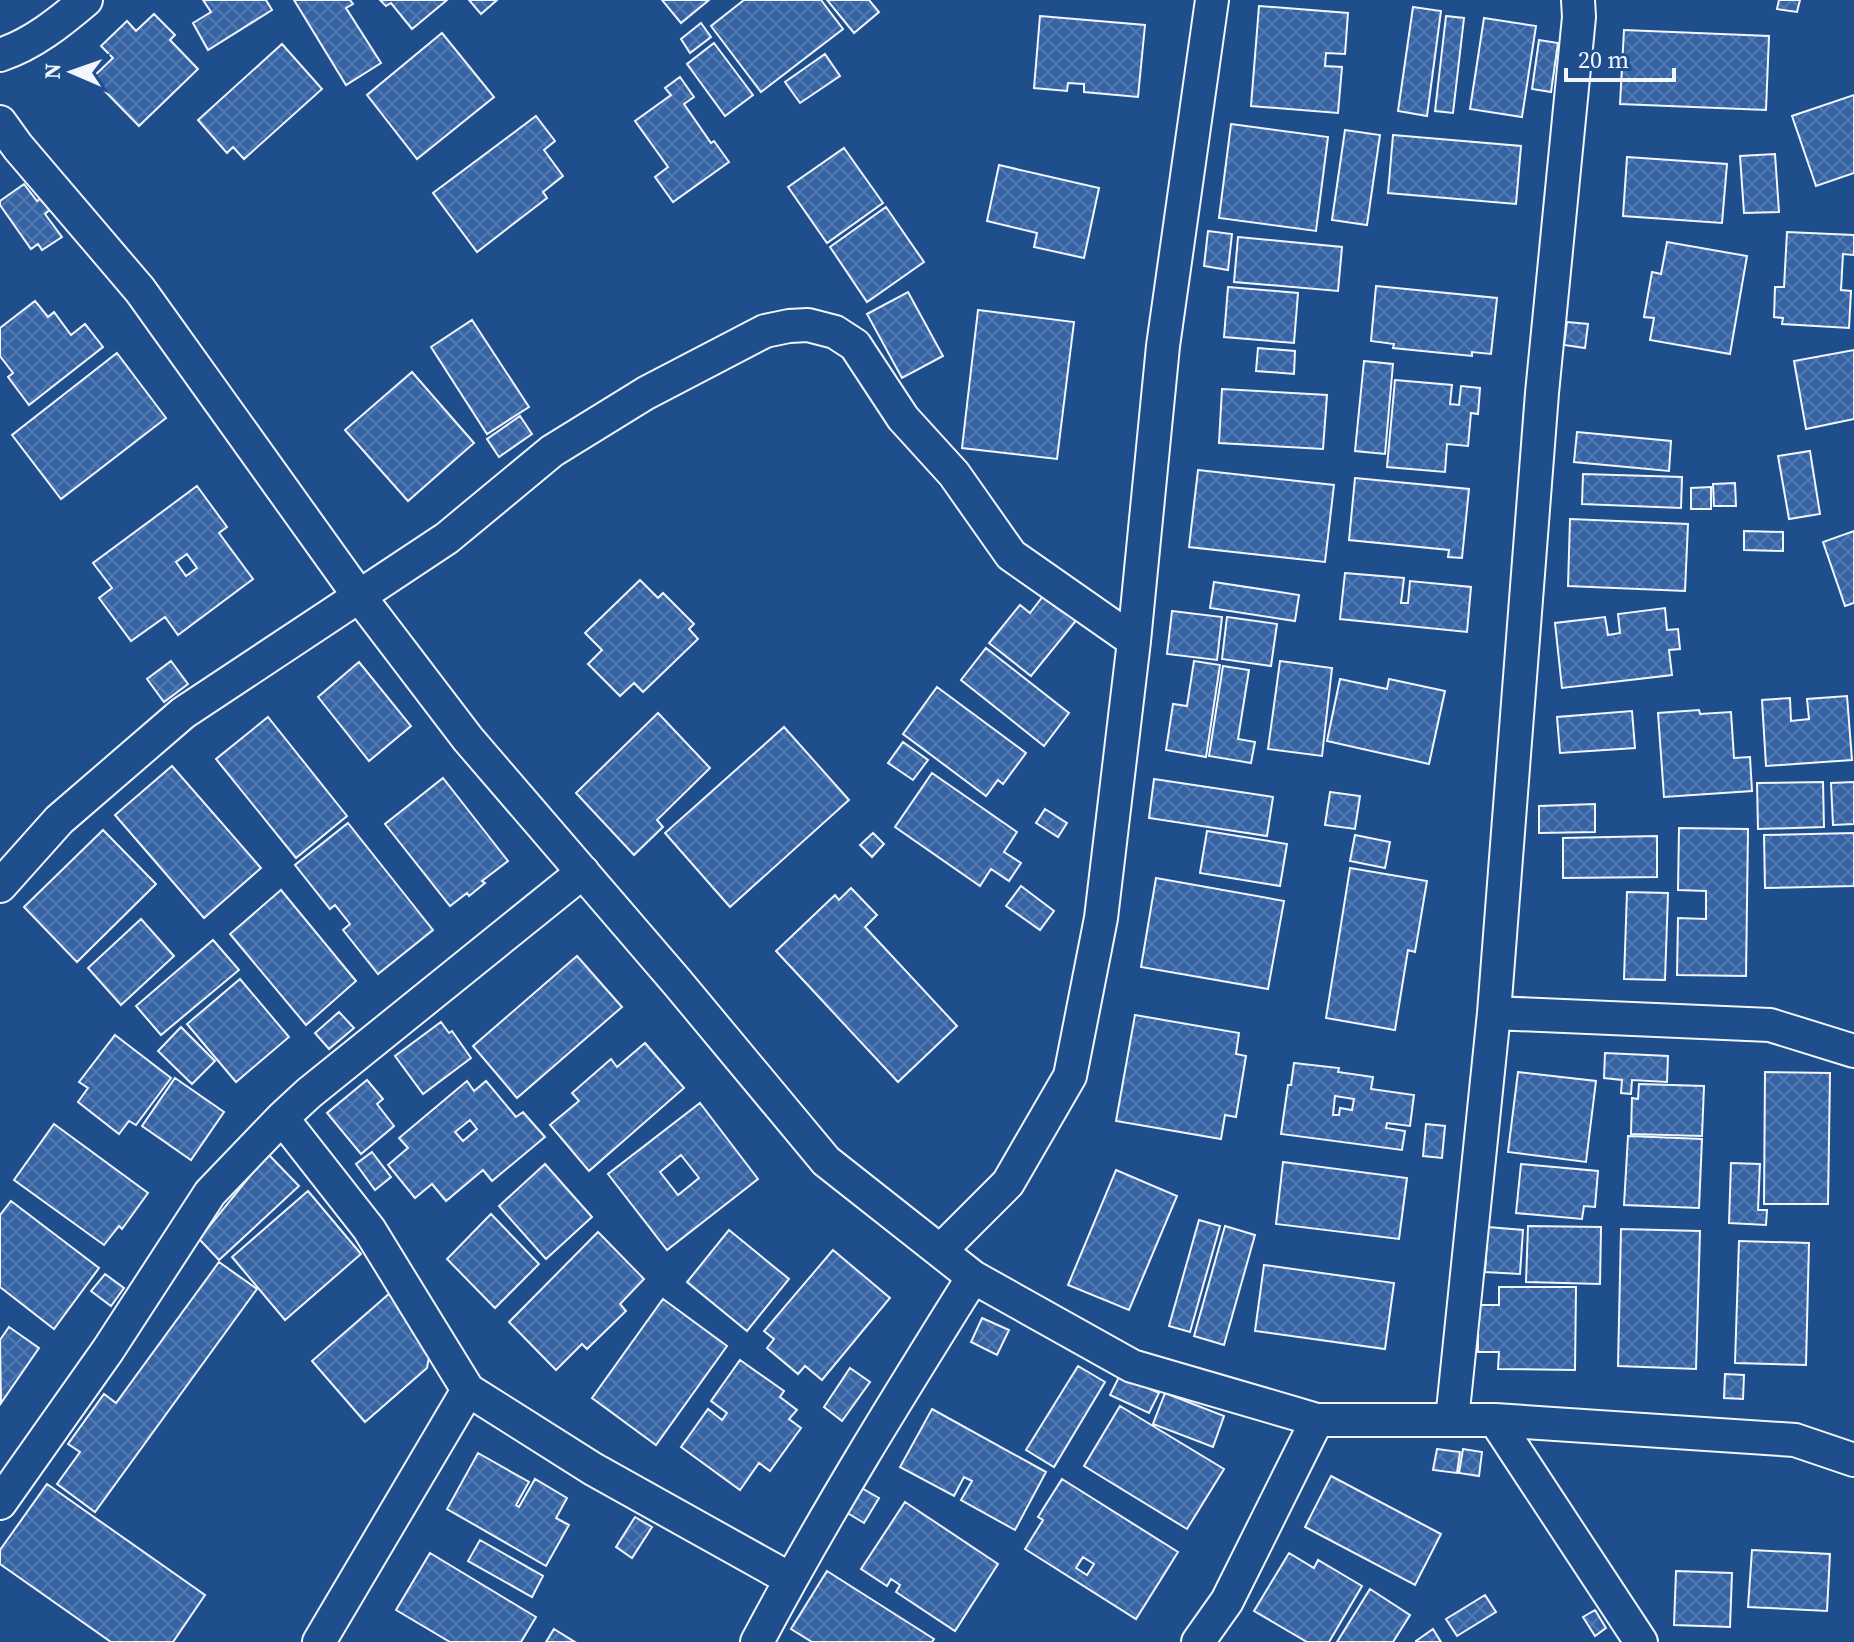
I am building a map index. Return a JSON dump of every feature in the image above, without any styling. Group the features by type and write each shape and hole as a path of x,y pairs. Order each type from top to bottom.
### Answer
{"street":[{"path":"0,55 51,29 86,0"},
{"path":"940,1251 1008,1183 1070,1076 1101,918 1134,641 1163,346 1212,0"},
{"path":"1452,1420 1494,1013 1542,393 1578,0"},
{"path":"0,122 140,290 359,596 468,739 826,1161 973,1277 1132,1366 1317,1420 1495,1420 1795,1440 1854,1460"},
{"path":"0,886 59,820 183,713 405,568 447,538 552,451 646,393 765,331 808,325 835,332 855,345 903,418 954,474 1011,555 1134,641"},
{"path":"0,1503 108,1350 210,1193 309,1093 583,872"},
{"path":"1494,1013 1770,1025 1854,1051"},
{"path":"282,1118 369,1229 468,1390 593,1469 790,1579"},
{"path":"757,1642 790,1579 874,1437 973,1277"},
{"path":"319,1642 468,1390"},
{"path":"1198,1642 1227,1601 1317,1420"},
{"path":"1495,1420 1641,1642"}],"building":[{"path":"203,0 266,0 272,10 208,50 193,23 211,12"},
{"path":"294,0 350,0 353,4 346,8 381,63 346,85"},
{"path":"380,0 447,0 412,29 391,3 386,6"},
{"path":"469,0 497,0 481,14"},
{"path":"662,0 709,0 681,23"},
{"path":"744,0 821,0 843,29 761,92 711,26"},
{"path":"827,0 869,0 879,12 854,33"},
{"path":"1779,0 1800,0 1797,12 1777,9"},
{"path":"1259,6 1348,13 1345,54 1326,53 1325,66 1342,67 1338,113 1251,106"},
{"path":"1413,7 1441,11 1427,116 1398,111"},
{"path":"154,14 175,35 170,40 198,69 139,126 92,78 113,58 101,46 127,21 136,31"},
{"path":"1040,16 1145,25 1138,97 1084,92 1084,84 1068,83 1067,91 1034,88"},
{"path":"1446,16 1464,18 1453,113 1435,111"},
{"path":"1484,18 1536,26 1522,117 1470,109"},
{"path":"701,23 711,37 690,53 681,39"},
{"path":"1624,30 1769,36 1766,110 1620,104"},
{"path":"442,33 494,97 417,159 367,95"},
{"path":"1539,40 1558,43 1551,92 1532,89"},
{"path":"714,43 753,95 725,116 687,64"},
{"path":"282,44 322,89 244,159 233,147 227,153 198,120"},
{"path":"825,54 840,76 800,103 785,82"},
{"path":"680,77 694,97 684,104 711,143 714,141 729,162 673,202 655,177 668,167 635,121 671,95 665,88"},
{"path":"1854,95 1854,173 1816,186 1792,116"},
{"path":"536,116 555,141 544,150 563,176 543,192 547,198 477,252 433,193"},
{"path":"1231,124 1328,137 1316,231 1219,218"},
{"path":"1345,130 1380,135 1367,225 1332,220"},
{"path":"1393,135 1521,146 1516,204 1388,193"},
{"path":"844,148 883,203 827,243 788,187"},
{"path":"1775,154 1779,212 1744,213 1740,156"},
{"path":"1627,157 1727,164 1722,223 1623,216"},
{"path":"999,165 1099,188 1084,258 1034,247 1037,233 987,221"},
{"path":"24,184 37,201 45,195 53,207 45,214 62,237 42,250 38,244 31,249 0,205 0,201"},
{"path":"886,207 924,262 867,302 830,247"},
{"path":"1208,231 1232,234 1228,270 1204,266"},
{"path":"1787,232 1854,235 1854,255 1843,254 1841,290 1851,291 1849,328 1782,324 1783,318 1774,317 1775,287 1784,287"},
{"path":"1238,237 1342,247 1338,291 1234,282"},
{"path":"1667,242 1747,256 1730,354 1650,340 1654,318 1644,317 1652,272 1661,274"},
{"path":"1376,286 1497,298 1491,354 1472,352 1472,356 1393,348 1394,344 1371,341"},
{"path":"1228,287 1298,293 1294,343 1224,337"},
{"path":"908,292 943,356 902,378 867,314"},
{"path":"35,301 48,317 54,312 71,335 85,324 103,347 29,405 8,377 13,373 0,356 0,328"},
{"path":"978,310 1074,322 1057,459 962,448"},
{"path":"472,320 529,407 487,434 431,347"},
{"path":"1567,322 1588,324 1585,348 1564,345"},
{"path":"1258,348 1295,351 1294,374 1256,371"},
{"path":"1854,350 1854,419 1806,429 1794,361"},
{"path":"117,353 166,418 61,499 12,435"},
{"path":"1364,361 1393,364 1385,454 1355,451"},
{"path":"412,372 474,443 408,501 345,430"},
{"path":"1395,380 1452,385 1450,404 1459,405 1461,386 1480,388 1478,414 1471,413 1468,446 1447,444 1445,472 1387,467"},
{"path":"1222,389 1327,395 1323,449 1219,443"},
{"path":"520,416 532,434 499,457 487,439"},
{"path":"1577,432 1671,441 1669,471 1574,462"},
{"path":"1810,451 1820,514 1789,519 1778,456"},
{"path":"1198,470 1334,485 1325,562 1189,547"},
{"path":"1583,474 1682,477 1681,508 1582,504"},
{"path":"1355,478 1469,489 1462,558 1448,557 1449,550 1349,540"},
{"path":"1735,483 1736,506 1714,506 1713,484"},
{"path":"197,486 227,527 219,533 253,579 178,635 165,617 131,641 99,598 112,588 93,563","holes":["187,554 197,568 186,576 176,562"]},
{"path":"1711,487 1711,509 1691,509 1691,488"},
{"path":"1570,519 1688,524 1685,591 1568,586"},
{"path":"1744,531 1783,532 1783,551 1744,550"},
{"path":"1854,531 1854,603 1845,606 1823,542"},
{"path":"1345,573 1404,578 1401,603 1408,603 1410,581 1471,587 1467,632 1340,619"},
{"path":"640,580 658,598 663,593 694,624 689,629 698,639 643,692 634,683 620,696 588,664 602,650 585,633"},
{"path":"1214,582 1299,595 1295,621 1210,608"},
{"path":"1047,591 1079,617 1031,676 989,643 1020,605 1030,613"},
{"path":"1665,608 1667,630 1678,629 1680,649 1669,650 1672,675 1562,688 1555,623 1605,617 1608,635 1620,633 1618,614"},
{"path":"1172,611 1222,617 1217,660 1167,654"},
{"path":"1227,617 1277,624 1271,666 1222,659"},
{"path":"986,648 1069,713 1044,746 961,680"},
{"path":"171,661 188,684 164,702 147,679"},
{"path":"1194,661 1220,665 1206,757 1166,750 1173,704 1187,706"},
{"path":"1280,661 1332,668 1322,756 1268,749"},
{"path":"359,662 411,726 369,761 318,697"},
{"path":"1223,666 1249,670 1238,739 1255,742 1251,763 1209,756"},
{"path":"1340,679 1387,689 1389,679 1445,691 1429,764 1327,741"},
{"path":"937,687 1026,753 1003,784 998,780 986,796 903,734"},
{"path":"1847,696 1852,760 1766,766 1762,700 1790,698 1791,721 1809,719 1807,699"},
{"path":"1699,710 1700,714 1731,712 1734,758 1750,757 1752,791 1664,797 1658,713"},
{"path":"1632,711 1635,748 1560,753 1557,717"},
{"path":"658,713 710,768 657,820 663,827 634,855 576,793"},
{"path":"268,717 347,816 296,858 216,759"},
{"path":"784,727 849,800 730,907 665,833"},
{"path":"903,742 928,760 913,780 888,763"},
{"path":"172,766 261,868 204,918 115,815"},
{"path":"932,773 1017,832 1004,852 1021,863 1009,881 991,869 980,886 895,827"},
{"path":"443,778 508,861 482,881 485,883 469,896 467,893 450,906 385,824"},
{"path":"1154,779 1273,797 1267,836 1149,818"},
{"path":"1823,782 1824,827 1758,829 1757,783"},
{"path":"1854,782 1854,824 1833,825 1831,783"},
{"path":"1330,792 1360,796 1355,829 1325,825"},
{"path":"1595,804 1595,832 1539,833 1539,806"},
{"path":"1045,809 1067,823 1058,837 1036,823"},
{"path":"348,823 433,930 378,974 343,930 350,924 335,905 330,909 295,865"},
{"path":"1679,828 1748,829 1746,976 1677,975 1678,918 1706,919 1706,891 1678,890"},
{"path":"103,830 156,884 77,962 24,907"},
{"path":"1207,831 1287,844 1280,886 1200,873"},
{"path":"873,833 884,844 872,857 860,845"},
{"path":"1854,833 1854,886 1765,888 1764,835"},
{"path":"1355,835 1390,842 1385,868 1350,861"},
{"path":"1657,836 1657,877 1563,878 1563,838"},
{"path":"1350,868 1427,881 1415,952 1408,950 1395,1030 1326,1018"},
{"path":"1156,878 1284,901 1268,989 1141,967"},
{"path":"1021,886 1054,911 1040,930 1006,906"},
{"path":"851,888 877,915 865,927 957,1026 898,1082 776,951 835,895 839,900"},
{"path":"281,890 356,981 306,1025 230,934"},
{"path":"1627,892 1668,893 1665,980 1624,979"},
{"path":"141,919 174,956 121,1005 88,968"},
{"path":"213,940 239,970 161,1035 136,1006"},
{"path":"577,956 622,1007 517,1098 473,1046"},
{"path":"240,979 289,1037 236,1082 187,1024"},
{"path":"339,1012 354,1028 329,1049 315,1033"},
{"path":"1135,1015 1239,1033 1236,1054 1246,1056 1236,1117 1225,1115 1221,1139 1116,1121"},
{"path":"441,1022 449,1033 452,1031 471,1058 423,1094 395,1056"},
{"path":"181,1027 215,1061 192,1084 158,1051"},
{"path":"115,1035 171,1078 136,1125 129,1121 119,1134 78,1102 88,1088 79,1082"},
{"path":"645,1043 684,1088 589,1171 550,1125 579,1101 572,1093 611,1059 617,1067"},
{"path":"1605,1053 1668,1056 1667,1082 1632,1080 1631,1094 1621,1093 1622,1080 1604,1078"},
{"path":"1294,1063 1339,1068 1338,1072 1373,1077 1371,1089 1414,1095 1410,1126 1387,1123 1386,1128 1405,1131 1402,1150 1281,1134 1288,1085 1291,1085","holes":["1335,1096 1354,1099 1352,1110 1340,1108 1339,1115 1333,1115"]},
{"path":"1518,1072 1596,1081 1586,1162 1508,1152"},
{"path":"1765,1072 1830,1073 1828,1204 1764,1204"},
{"path":"175,1078 224,1112 191,1160 142,1126"},
{"path":"367,1080 383,1099 377,1104 394,1126 361,1154 327,1113"},
{"path":"467,1081 474,1091 486,1081 516,1117 523,1112 545,1137 492,1181 483,1170 446,1201 432,1184 415,1198 388,1165 408,1148 399,1138","holes":["470,1120 477,1129 463,1141 455,1132"]},
{"path":"1639,1084 1704,1086 1702,1136 1631,1134 1632,1098 1638,1099"},
{"path":"700,1103 758,1179 667,1250 608,1174","holes":["681,1155 699,1178 678,1195 660,1172"]},
{"path":"54,1124 148,1193 122,1229 119,1226 104,1245 14,1180"},
{"path":"1426,1124 1445,1126 1442,1158 1423,1156"},
{"path":"1628,1136 1702,1139 1699,1208 1624,1205"},
{"path":"372,1152 391,1177 375,1190 356,1164"},
{"path":"268,1154 299,1186 219,1260 199,1239"},
{"path":"1283,1162 1407,1178 1399,1239 1276,1224"},
{"path":"1731,1163 1760,1164 1758,1210 1767,1210 1766,1225 1729,1223"},
{"path":"545,1164 592,1217 546,1259 499,1206"},
{"path":"1521,1164 1598,1171 1595,1207 1584,1206 1582,1219 1516,1213"},
{"path":"1116,1170 1177,1196 1129,1310 1068,1285"},
{"path":"308,1191 361,1254 285,1320 232,1257"},
{"path":"11,1201 99,1268 54,1329 0,1287 0,1215"},
{"path":"491,1214 539,1264 495,1308 447,1259"},
{"path":"1199,1220 1220,1226 1190,1332 1169,1326"},
{"path":"1225,1226 1255,1235 1224,1345 1194,1336"},
{"path":"1528,1226 1601,1227 1600,1284 1526,1282"},
{"path":"1488,1227 1523,1230 1520,1274 1485,1272"},
{"path":"1621,1229 1700,1231 1696,1369 1618,1366"},
{"path":"729,1230 789,1279 747,1331 687,1282"},
{"path":"598,1232 644,1279 620,1304 626,1311 587,1349 582,1344 556,1370 509,1322"},
{"path":"1739,1241 1809,1243 1806,1365 1735,1363"},
{"path":"833,1250 890,1298 822,1380 805,1366 798,1374 767,1348 774,1339 764,1331"},
{"path":"219,1262 257,1289 95,1512 57,1484 80,1452 68,1444 104,1394 116,1403"},
{"path":"1264,1265 1394,1283 1385,1349 1255,1331"},
{"path":"105,1274 124,1288 111,1306 91,1291"},
{"path":"1499,1287 1576,1287 1575,1370 1498,1369 1499,1352 1478,1352 1478,1305 1499,1305"},
{"path":"390,1293 432,1341 427,1368 365,1422 312,1361"},
{"path":"663,1299 727,1346 656,1445 592,1398"},
{"path":"982,1318 1009,1330 997,1355 971,1342"},
{"path":"9,1327 39,1348 1,1403 0,1340"},
{"path":"740,1360 784,1391 780,1397 797,1410 789,1419 801,1428 770,1471 759,1463 740,1490 681,1447 708,1409 722,1420 727,1413 711,1401"},
{"path":"1078,1366 1105,1382 1054,1467 1026,1450"},
{"path":"850,1368 870,1382 842,1421 824,1407"},
{"path":"1725,1374 1744,1375 1743,1399 1724,1398"},
{"path":"1120,1375 1159,1393 1149,1413 1110,1395"},
{"path":"1165,1393 1224,1416 1213,1447 1153,1424"},
{"path":"1120,1406 1224,1469 1187,1529 1084,1466"},
{"path":"932,1409 1046,1472 1015,1530 961,1500 972,1481 964,1477 954,1496 900,1467"},
{"path":"1437,1449 1460,1452 1457,1473 1433,1470"},
{"path":"1463,1449 1482,1452 1479,1476 1459,1473"},
{"path":"478,1453 529,1482 516,1505 519,1507 535,1479 567,1498 556,1518 569,1525 546,1566 447,1509"},
{"path":"1331,1476 1441,1534 1415,1585 1305,1527"},
{"path":"1062,1479 1178,1552 1136,1619 1025,1549 1043,1520 1038,1517","holes":["1083,1557 1094,1564 1087,1575 1076,1568"]},
{"path":"47,1484 205,1595 173,1642 111,1642 0,1564 0,1550"},
{"path":"858,1486 879,1498 864,1523 844,1511"},
{"path":"905,1502 998,1564 955,1631 896,1592 900,1585 891,1579 887,1586 861,1569"},
{"path":"635,1517 652,1527 632,1558 616,1547"},
{"path":"480,1540 543,1576 532,1597 468,1561"},
{"path":"1752,1550 1830,1554 1827,1611 1748,1607"},
{"path":"430,1553 536,1617 521,1642 450,1642 396,1610"},
{"path":"1289,1553 1314,1568 1318,1560 1362,1586 1329,1642 1307,1642 1254,1611"},
{"path":"827,1571 934,1639 932,1642 812,1642 791,1629"},
{"path":"1676,1571 1732,1573 1730,1627 1674,1625"},
{"path":"1370,1589 1410,1615 1393,1642 1337,1642"},
{"path":"1485,1595 1496,1612 1457,1636 1446,1619"},
{"path":"1595,1610 1606,1628 1595,1636 1583,1617"},
{"path":"554,1629 575,1642 546,1642"},
{"path":"1433,1629 1441,1642 1416,1642 1416,1641"}]}
